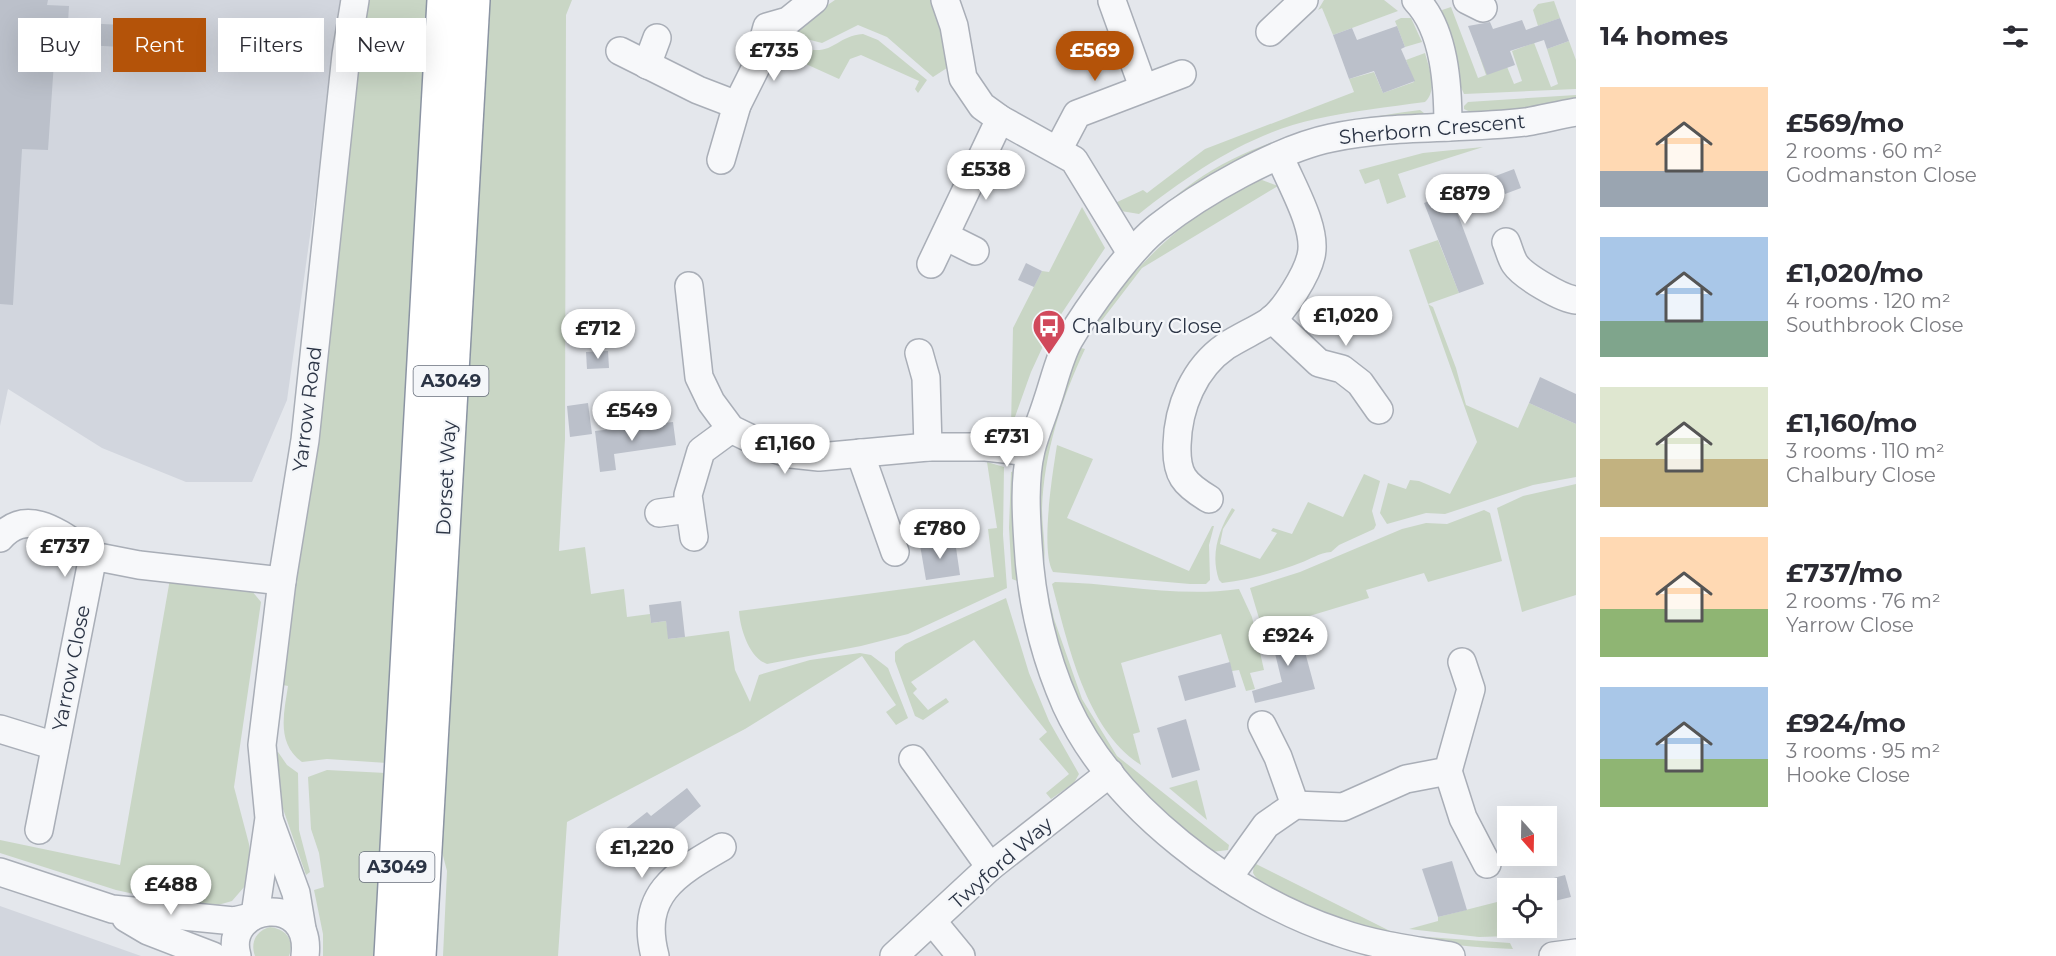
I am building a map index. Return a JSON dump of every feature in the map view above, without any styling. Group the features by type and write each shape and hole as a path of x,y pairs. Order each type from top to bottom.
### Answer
{"highway":[{"name":"Dorset Way","path":"392,956 444,0"},
{"name":"Dorset Way","path":"419,956 473,0"}],"street":[{"name":"Yarrow Road","path":"305,956 305,937 296,893 269,818 262,745 282,581 305,440 345,67 355,0"},
{"path":"721,160 737,105 756,67 767,27 788,21 814,0"},
{"path":"945,0 954,26 963,78 982,106 1000,119 1074,160 1131,253"},
{"path":"1112,1 1143,87"},
{"path":"1270,33 1294,3"},
{"path":"1430,5 1443,66 1448,127"},
{"path":"647,65 657,38"},
{"path":"621,51 698,90 737,105"},
{"path":"1058,150 1077,114 1182,74"},
{"name":"Sherborn Crescent","path":"1451,956 1385,951 1278,906 1228,878 1183,845 1157,823 1110,773 1089,745 1066,706 1040,633 1032,595 1026,517 1030,452 1068,342 1131,253 1156,229 1190,204 1232,179 1329,138 1390,130 1526,122 1576,112"},
{"path":"931,264 1000,119"},
{"path":"1209,499 1187,486 1177,462 1178,430 1184,400 1203,369 1225,347 1272,319 1302,280 1312,255 1312,234 1280,157"},
{"path":"945,236 975,251"},
{"path":"1506,242 1515,265 1546,288 1568,299 1576,300"},
{"path":"689,286 699,377 711,402 730,429 768,447 792,454 819,457 928,447 986,447 1030,452"},
{"path":"1272,319 1319,363 1342,369 1360,383 1379,410"},
{"path":"919,353 927,378 928,447"},
{"path":"694,537 688,495 701,451 730,429"},
{"path":"860,453 895,552"},
{"path":"659,513 689,508"},
{"path":"0,538 22,523 46,525 93,556 139,566 282,581"},
{"name":"Yarrow Close","path":"39,830 93,556"},
{"path":"1462,662 1471,689 1448,771 1463,818 1487,864"},
{"path":"1262,725 1278,757 1295,805"},
{"name":"Yarrow Close","path":"0,729 55,746"},
{"path":"913,759 990,867"},
{"path":"1228,878 1266,825 1295,805 1343,807 1406,779 1448,771"},
{"name":"Twyford Way","path":"894,956 990,867 1110,773"},
{"name":"Yarrow Road","path":"237,956 238,932 253,916 269,818"},
{"path":"655,956 651,942 652,915 662,890 679,872 722,847"},
{"path":"0,872 112,909 234,921 276,911 286,914 302,928"},
{"path":"112,909 148,931 213,956"},
{"path":"933,922 961,956"},
{"path":"1553,956 1576,953"}],"shaded area":[{"path":"0,0 343,0 340,18 336,18 336,50 287,400 252,482 186,482 102,448 8,389 0,426"},
{"path":"0,906 141,956 0,956"}],"green space":[{"path":"361,0 429,0 426,54 426,18 359,18"},
{"path":"487,0 572,0 566,15 565,439 559,551 585,547 591,594 624,589 627,617 650,614 651,623 666,621 669,639 729,631 735,670 750,702 759,675 810,660 860,653 871,655 888,668 908,718 896,725 886,712 896,705 862,656 745,729 567,822 558,956 443,956 447,871 442,852"},
{"path":"835,0 935,0 950,66 933,77 887,37 858,25 822,43 791,35 804,21"},
{"path":"1324,0 1384,0 1398,11 1333,35 1322,8 1318,10"},
{"path":"1554,1 1560,18 1538,26 1533,10 1538,4"},
{"path":"1451,7 1478,78 1486,75 1477,49 1497,42 1514,84 1522,81 1512,51 1531,44 1533,40 1551,87 1558,84 1547,49 1569,41 1576,60 1576,89 1464,94 1459,83 1442,10"},
{"path":"1401,18 1411,18 1422,42 1405,47 1395,21"},
{"path":"863,34 878,40 927,80 918,93 915,89 919,81 861,55 850,59 839,79 786,55 795,46 826,49 845,39"},
{"path":"1425,53 1432,85 1425,102 1343,114 1292,125 1222,156 1139,214 1121,211 1115,203 1143,190 1147,193 1205,149 1354,92 1349,79 1374,72 1383,93 1414,82 1406,60"},
{"path":"352,72 425,72 387,763 327,759 302,762 288,746 285,737 284,717 288,686 278,684"},
{"path":"1576,95 1576,102 1502,114 1474,113 1464,109 1468,102"},
{"path":"1420,110 1424,113 1418,117 1372,122 1136,229 1194,182 1246,153 1302,132 1361,119"},
{"path":"1483,147 1398,174 1406,197 1387,204 1379,179 1365,184 1359,170 1423,153"},
{"path":"1262,180 1278,186 1142,268 1096,328 1091,326 1131,276 1175,233 1227,194 1247,184"},
{"path":"1082,207 1105,248 1050,331 1031,372 1011,428 1013,328 1042,271 1049,272"},
{"path":"1438,240 1459,293 1428,304 1409,250"},
{"path":"1428,304 1433,307 1456,368 1466,405 1518,428 1529,403 1576,424 1576,477 1533,485 1445,514 1426,513 1387,524 1380,513 1388,483 1406,489 1410,480 1419,481 1450,494 1477,442"},
{"path":"1081,348 1085,349 1061,407 1046,468 1042,509 1043,569 1039,541 1039,484 1050,428"},
{"path":"1057,445 1093,459 1067,518 1189,571 1214,526 1209,545 1210,580 1206,584 1190,584 1053,572 1049,561 1047,529"},
{"path":"987,462 1004,467 1003,535 1007,588 908,634 861,646 767,664 755,656 741,626 739,611 994,577 988,529 997,528"},
{"path":"1014,471 1020,582 1012,579 1009,528 1011,472"},
{"path":"1364,474 1380,481 1372,511 1376,525 1374,529 1339,545 1331,552 1281,570 1232,582 1222,583 1219,580 1215,561 1217,542 1232,508 1235,510 1223,529 1220,544 1260,559 1277,533 1271,531 1273,528 1292,534 1308,502 1343,517"},
{"path":"1576,484 1576,595 1522,612 1497,508 1523,496"},
{"path":"1484,510 1490,513 1502,561 1428,582 1424,573 1366,590 1369,598 1283,624 1284,629 1264,635 1250,588 1300,572 1402,529 1426,523 1447,524"},
{"path":"170,579 252,591 261,602 234,787 249,844 251,866 245,886 232,901 218,905 193,907 116,890 0,853 0,840 120,865"},
{"path":"1055,582 1193,592 1239,589 1252,617 1264,670 1250,673 1255,689 1246,691 1239,670 1232,671 1221,634 1121,663 1140,732 1133,734 1141,765 1122,750 1106,730 1093,708 1082,684 1065,633 1052,584"},
{"path":"1046,585 1054,619 1082,699 1117,756 1229,845 1228,850 1212,852 1203,847 1159,809 1135,785 1101,740 1075,692 1057,640 1043,586"},
{"path":"1006,598 1029,673 1049,721 1079,774 1074,783 1051,799 1046,793 1069,774 1039,739 1047,732 974,640 911,682 917,689 913,693 928,710 946,698 949,702 923,720 915,716 895,661 895,652 905,644"},
{"path":"273,752 278,752 287,765 298,773 299,830 310,872 306,875 282,806"},
{"path":"327,770 386,773 379,956 323,956 323,934 314,890 324,887 319,853 311,829 308,777"},
{"path":"1197,780 1207,820 1169,788"},
{"path":"1254,863 1390,931 1414,936 1510,943 1513,949 1425,941 1340,919 1313,909 1263,884 1253,873"},
{"path":"1497,902 1497,936 1479,937 1409,929 1438,921 1438,917"},
{"path":"270,927 281,930 288,936 291,945 289,956 255,956 253,946 255,938 261,931"}],"building":[{"path":"0,0 48,0 47,5 69,6 68,18 18,18 18,72 53,72 48,150 22,149 13,305 0,304"},
{"path":"1560,18 1569,41 1547,49 1544,40 1510,51 1515,65 1487,75 1468,26 1490,22 1493,29 1522,20 1526,30"},
{"path":"101,24 113,25 113,47 101,46"},
{"path":"1397,26 1405,47 1401,49 1415,81 1383,93 1374,71 1349,79 1333,35 1352,28 1357,40"},
{"path":"1514,169 1521,188 1457,212 1484,284 1459,293 1424,203"},
{"path":"1026,263 1042,271 1034,287 1018,280"},
{"path":"608,351 609,368 587,369 586,352"},
{"path":"1540,377 1576,394 1576,424 1529,403"},
{"path":"588,403 592,434 570,437 567,406"},
{"path":"673,422 676,445 614,454 616,470 600,472 595,431"},
{"path":"955,541 960,575 926,580 920,545"},
{"path":"681,601 685,637 668,639 666,621 651,623 649,605"},
{"path":"1298,626 1315,689 1255,703 1252,691 1282,682 1270,633"},
{"path":"1230,662 1236,687 1185,701 1178,676"},
{"path":"1186,719 1200,770 1172,778 1157,728"},
{"path":"687,788 701,806 667,834 664,830 642,848 624,830 647,812 651,816"},
{"path":"1452,861 1467,910 1438,917 1422,869"},
{"path":"1565,875 1571,897 1557,900 1557,878 1554,878"}],"place":[{"name":"Chalbury Close","path":"1049,355"}]}
